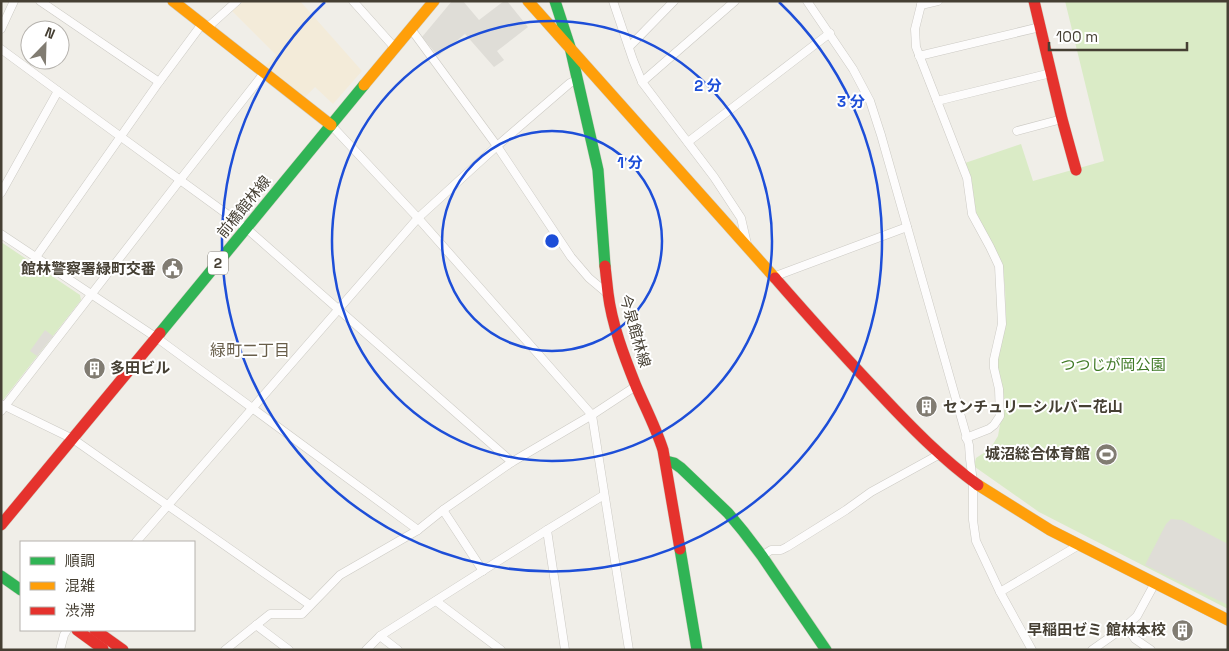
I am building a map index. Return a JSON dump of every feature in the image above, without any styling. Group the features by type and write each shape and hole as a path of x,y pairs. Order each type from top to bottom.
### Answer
{"main road":[{"path":"173,1 331,125"},
{"name":"前橋館林線","path":"1,525 434,1"},
{"name":"今泉館林線","path":"528,1 570,47 592,136 598,170 608,294 614,323 636,386 659,437 666,462 697,650"},
{"path":"555,1 570,47 864,378 940,454 973,482 1023,514 1079,545 1228,620"},
{"path":"1034,1 1062,120 1076,170"},
{"path":"666,462 674,463 681,468 728,513 762,556 826,650"},
{"path":"1,564 20,577"},
{"path":"1,576 20,589"},
{"path":"78,631 104,650"},
{"path":"96,631 123,650"}],"street":[{"path":"1,29 14,1"},
{"path":"40,1 159,82"},
{"path":"36,257 196,30 237,1"},
{"path":"353,1 395,48"},
{"path":"613,1 642,82 714,177 741,218 747,246"},
{"path":"629,47 674,1"},
{"path":"642,82 735,1"},
{"path":"807,1 853,69 870,101 969,445 976,541 1029,649"},
{"path":"938,1 922,3 915,29 916,47 967,178 972,214 999,266 1002,324 994,359 994,368 999,389 1000,416 990,428 966,438"},
{"path":"919,56 1040,26"},
{"path":"411,29 497,146 571,257 589,278 608,294"},
{"path":"688,142 830,33"},
{"path":"1,48 246,228 512,462"},
{"path":"264,73 3,407 73,439 310,605"},
{"path":"937,100 1052,73"},
{"path":"137,541 418,218 497,146 570,83 578,79"},
{"path":"1,192 58,91"},
{"path":"1017,131 1062,120"},
{"path":"331,125 418,218 592,415 629,650"},
{"path":"773,277 907,227"},
{"path":"1,234 157,338 418,530"},
{"path":"225,650 270,614 302,614 340,575 418,530 443,510 512,462 592,415 636,386"},
{"path":"762,556 771,550 781,550 787,547 871,492 940,454"},
{"path":"366,650 380,636 604,495"},
{"path":"443,510 482,571"},
{"path":"547,530 565,650"},
{"path":"1000,592 1079,545"},
{"path":"1092,650 1137,616 1155,583"},
{"path":"436,601 501,650"},
{"path":"256,625 289,650"},
{"path":"1126,626 1135,639 1151,650"},
{"path":"60,650 66,631"},
{"path":"380,636 398,650"}],"shaded area":[{"path":"244,1 300,1 362,71 333,104 315,87 304,98 264,67 276,55 232,11"},
{"path":"452,1 463,1 479,20 504,1 507,1 528,27 497,51 504,60 494,67 465,34 438,56 422,37"},
{"path":"45,330 53,336 37,356 30,351"},
{"path":"1171,519 1182,520 1228,544 1228,605 1145,565 1166,524"}],"green space":[{"name":"つつじが岡公園","path":"1065,1 1228,1 1228,609 1039,512 975,467 976,458 990,449 998,436 1001,419 1004,398 998,368 998,355 1006,325 1005,287 1002,265 976,213 971,177 965,163 1021,144 1033,181 1104,161"},
{"path":"1,242 80,295 81,300 3,400 1,400"}],"traffic: fast":[{"path":"555,1 570,47 598,170 605,266"},
{"path":"160,333 364,85"},
{"path":"666,461 674,463 681,468 728,513 762,556 826,650"},
{"path":"680,549 697,650"},
{"path":"1,576 20,589"}],"traffic: slow":[{"path":"173,1 331,125"},
{"path":"364,85 434,1"},
{"path":"528,1 775,278"},
{"path":"978,485 1050,530 1228,620"}],"traffic: jam":[{"path":"1034,1 1076,170"},
{"path":"605,266 612,317 619,340 663,450 680,549"},
{"path":"775,278 903,418 939,453 978,485"},
{"path":"1,525 160,333"},
{"path":"78,631 103,649"},
{"path":"96,631 123,650"}],"place":[{"name":"館林警察署緑町交番","path":"172,269"},
{"name":"多田ビル","path":"94,368"},
{"name":"センチュリーシルバー花山","path":"927,407"},
{"name":"城沼総合体育館","path":"1106,454"},
{"name":"早稲田ゼミ 館林本校","path":"1182,630"}],"district":[{"name":"緑町二丁目","path":"250,350"}]}
